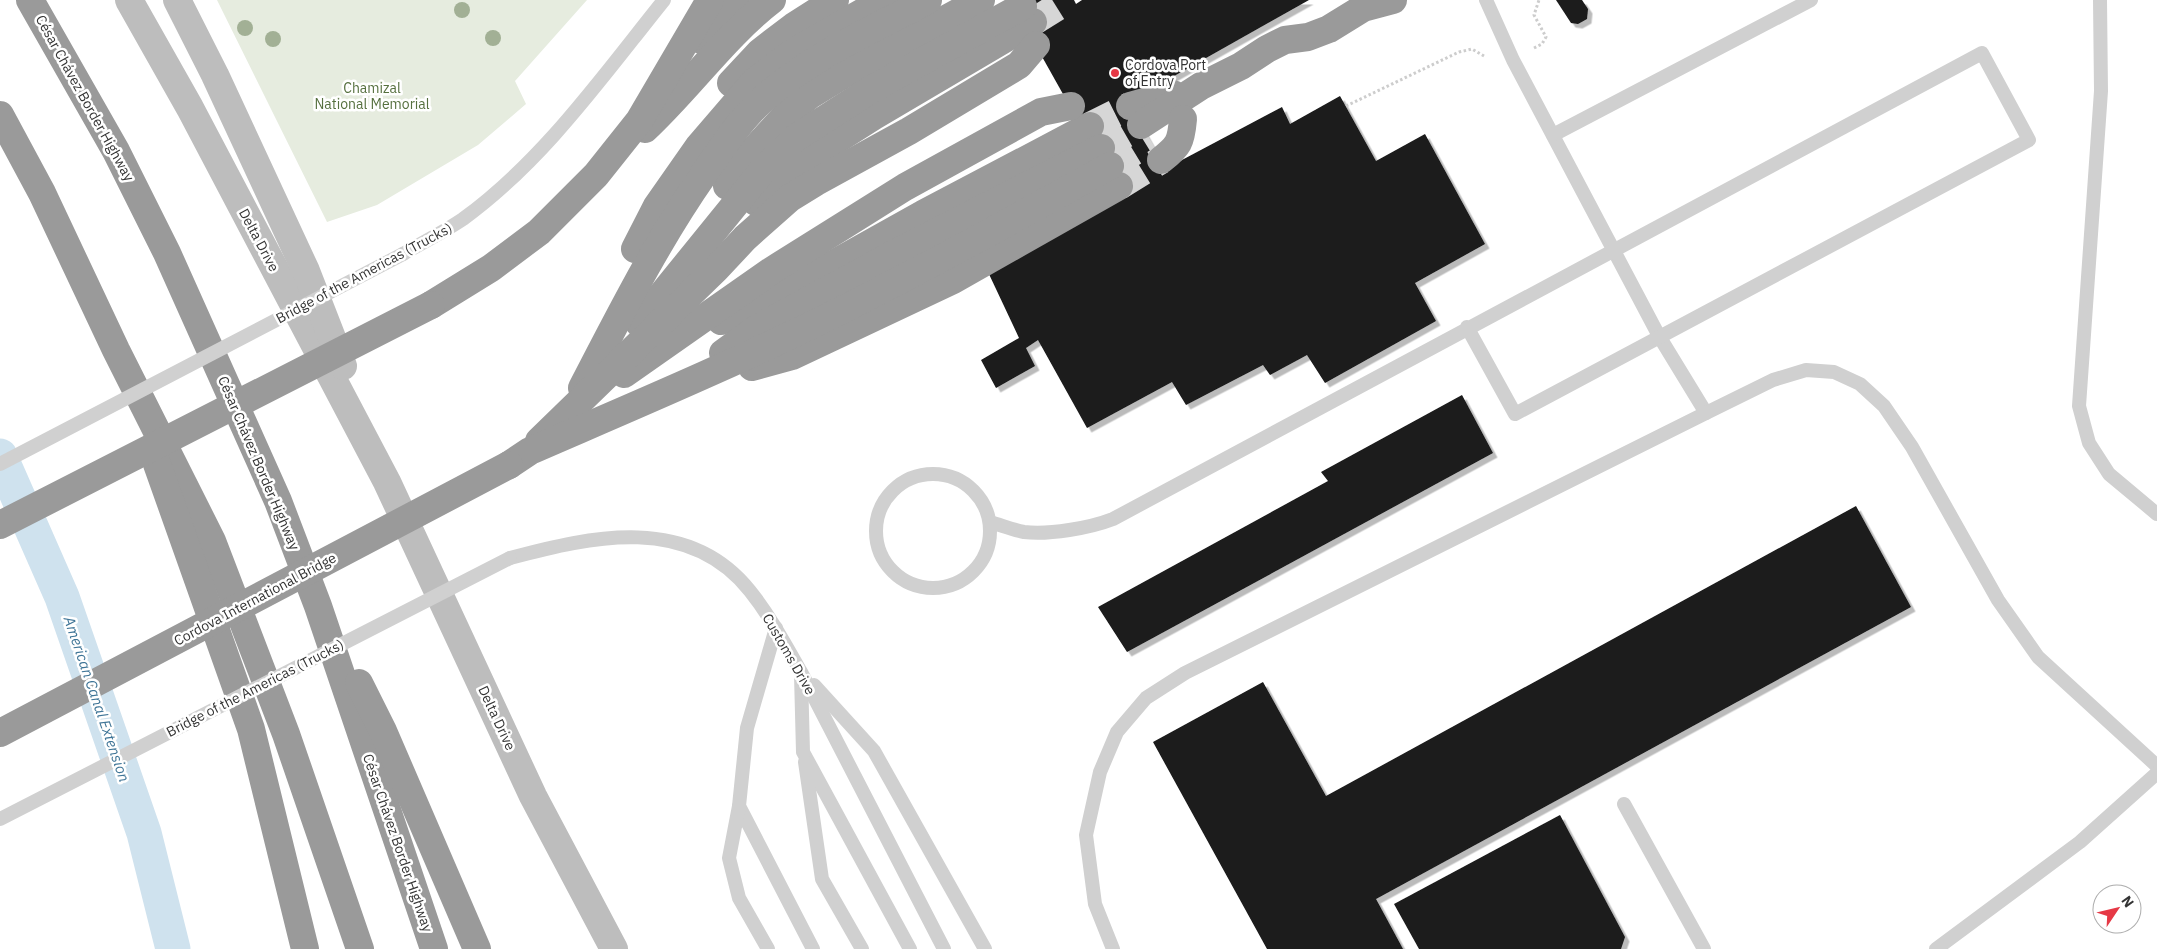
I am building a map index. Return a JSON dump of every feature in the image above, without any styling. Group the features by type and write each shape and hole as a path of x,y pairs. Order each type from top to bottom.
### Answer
{"highway":[{"name":"César Chávez Border Highway","path":"30,0 116,151 167,253 278,501 318,606 434,949"},
{"path":"639,121 710,0"},
{"path":"596,175 719,17 736,0"},
{"path":"0,525 431,304 491,268 539,232 667,108 733,36 772,0"},
{"path":"699,146 709,119 729,86 760,52 794,26 835,0"},
{"path":"611,331 629,262 657,206 699,146 754,82 802,46 884,0"},
{"path":"571,409 666,230 731,134 760,102 824,56 928,0"},
{"path":"695,252 719,198 752,152 786,115 810,95 840,76 981,0"},
{"path":"1200,86 1183,119 1146,133 1200,86 1242,66 1285,40 1308,37 1329,28 1363,8 1393,0"},
{"path":"519,458 571,409 716,269 745,238 790,198 909,131 1019,65 1030,24 870,90 794,139 762,170 571,409"},
{"path":"571,409 657,353 771,270 904,187 1041,112 1071,106"},
{"path":"0,115 42,193 116,350 212,541 286,734 360,949"},
{"path":"657,353 785,291 922,214 1105,156"},
{"path":"519,458 672,390 792,356 953,280 1105,156"},
{"path":"672,390 756,329 890,256 1105,156"},
{"path":"116,350 251,729 305,949"},
{"name":"Cordova International Bridge","path":"0,733 519,458"},
{"path":"318,606 383,731 477,949"}],"main road":[{"name":"Delta Drive","path":"128,0 190,108 387,482 533,796 614,949"},
{"name":"Delta Drive","path":"177,0 215,76 306,271 387,482"}],"lane":[{"name":"Bridge of the Americas (Trucks)","path":"0,464 403,254 462,220 520,170 565,123 664,0"},
{"path":"1486,0 1513,60 1659,336 1706,413"},
{"path":"1553,135 1811,0"},
{"path":"2100,0 2101,91 2079,406 2089,443 2109,474 2157,514"},
{"path":"990,522 1024,532 1055,531 1099,525 1113,519 1467,327 1613,248 1982,53 2028,140 1514,414 1467,327"},
{"path":"1113,949 1095,904 1086,836 1100,772 1117,732 1146,698 1185,673 1706,413 1773,380 1806,370 1834,372 1860,384 1884,406 1912,447 1998,600 2038,657 2157,766"},
{"path":"925,474 947,474 968,484 983,501 990,522 989,545 980,565 963,580 942,588 919,587 899,577 884,560 876,539 878,516 887,496 904,481 925,474"},
{"name":"Customs Drive","path":"510,558 568,543 645,536 676,542 716,559 750,590 776,628 801,672 944,949"},
{"name":"Bridge of the Americas (Trucks)","path":"0,819 510,558"},
{"path":"768,949 739,898 729,858 748,728 776,628"},
{"path":"801,672 803,752 822,879 862,949"},
{"path":"801,672 874,750 985,949"},
{"path":"803,752 910,949"},
{"path":"1936,949 2080,842 2157,773"},
{"path":"1624,804 1704,949"},
{"path":"738,806 814,949"}],"path":[{"path":"1346,106 1458,52 1472,49 1493,62 1502,64 1513,60 1542,44 1546,37 1534,15 1539,0"}],"green space":[{"name":"Chamizal National Memorial","path":"217,0 587,0 515,81 526,104 478,145 377,205 327,222"}],"building":[{"path":"1020,0 1074,0 1076,4 1082,0 1309,0 1128,102 1165,169 1282,107 1290,124 1340,96 1376,161 1425,134 1485,244 1415,283 1436,321 1325,383 1307,355 1270,375 1263,365 1186,405 1172,382 1087,428 1038,340 1026,348 1035,366 996,388 981,360 1019,338 988,272 1077,119 1031,37"},
{"path":"1556,0 1582,0 1588,9 1587,19 1578,24 1571,23"},
{"path":"1462,395 1493,453 1127,652 1098,607 1328,481 1321,472"},
{"path":"1856,506 1911,607 1376,899 1403,949 1267,949 1153,742 1263,682 1326,796"},
{"path":"1560,815 1625,937 1621,949 1419,949 1394,904"}],"waterway":[{"name":"American Canal Extension","path":"0,456 62,597 144,833 173,949"}],"tunnel":[{"path":"1033,22 1068,0"},
{"path":"1090,126 1130,106"},
{"path":"1101,148 1141,125"},
{"path":"1110,166 1151,141"},
{"path":"1119,186 1161,160"}],"place":[{"name":"Cordova Port of Entry","path":"1115,73"}]}
